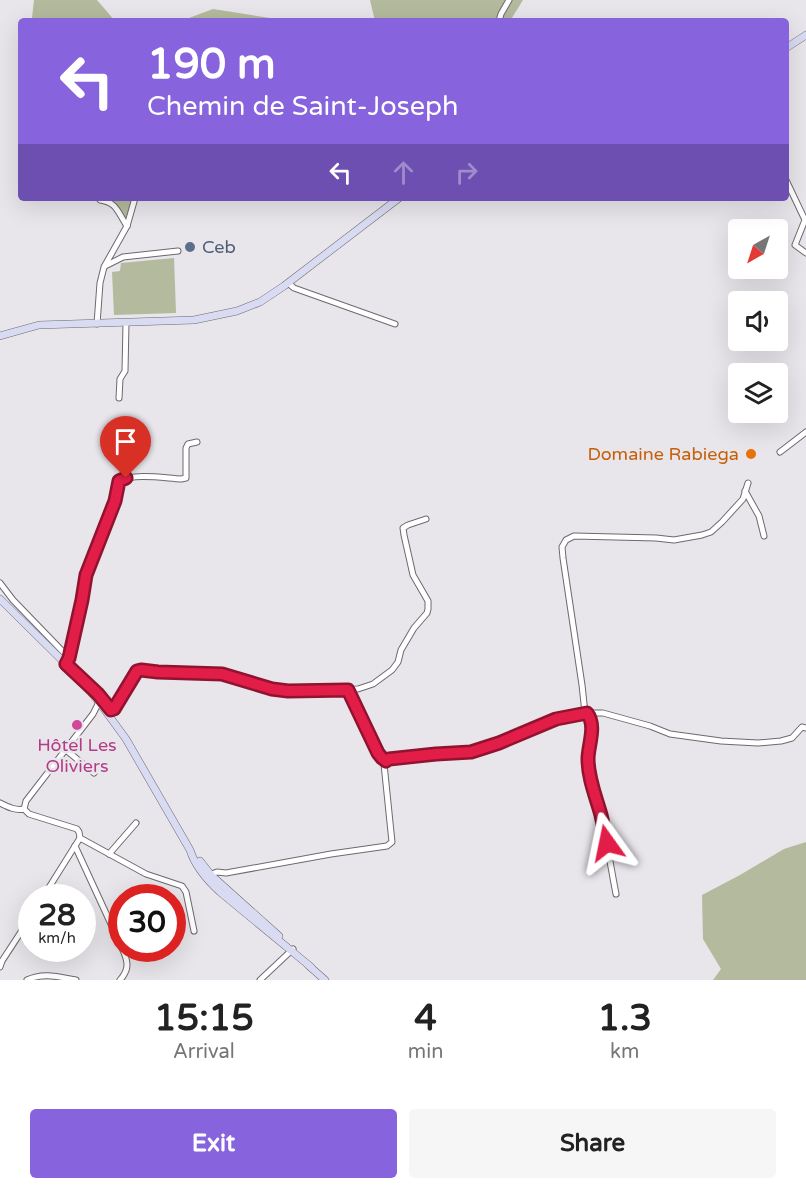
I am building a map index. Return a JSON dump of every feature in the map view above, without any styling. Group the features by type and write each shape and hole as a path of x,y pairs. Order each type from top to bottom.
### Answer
{"main road":[{"path":"789,46 806,35"},
{"path":"0,336 39,325 194,320 228,313 260,302 395,201"},
{"path":"0,598 67,661 106,708 125,734 126,739"},
{"path":"106,708 190,850 211,875 291,950"},
{"path":"190,850 197,865 211,884 325,980"}],"street":[{"path":"500,18 509,0"},
{"path":"789,186 805,220 795,245 806,253"},
{"path":"108,201 118,209 127,226"},
{"path":"97,324 100,283 104,267 127,226 134,201"},
{"path":"104,267 123,257 178,251"},
{"path":"288,283 294,288 395,324"},
{"path":"120,398 120,379 125,370 126,323"},
{"path":"780,452 806,432"},
{"path":"67,661 86,575 115,501 119,481 126,478 147,477 186,478 186,448 188,444 197,442"},
{"path":"616,894 588,760 592,737 591,718 586,713 562,548 566,540 574,536 674,540 711,532 743,499 748,483"},
{"path":"745,491 759,516 764,536"},
{"path":"24,809 26,801 93,714 106,708 114,709 137,671 222,674 272,689 288,691 348,690 373,684 392,670 398,662 401,650 428,609 428,601 414,575 403,528 426,519"},
{"path":"0,583 67,661"},
{"path":"348,690 378,753 386,761"},
{"path":"197,865 207,875 211,875 217,872 226,873 387,846 392,842 384,764 386,761 471,752 556,719 586,713 603,713 670,734 758,743 792,738 802,727 806,728"},
{"path":"66,750 94,773"},
{"path":"0,803 9,808 24,809"},
{"path":"24,809 29,814 76,829 79,832 80,838 51,884"},
{"path":"109,854 136,823"},
{"path":"80,838 146,874 182,886 186,892 194,931"},
{"path":"75,846 108,918"},
{"path":"0,967 18,936"},
{"path":"260,980 291,950"},
{"path":"120,980 127,970 127,962"},
{"path":"27,980 44,975 76,980"}],"green space":[{"path":"34,0 97,0 112,18 32,18"},
{"path":"370,0 523,0 512,18 374,18"},
{"path":"213,9 270,18 189,18"},
{"path":"111,201 132,201 126,222 120,210"},
{"path":"174,258 176,313 114,315 112,272 120,271 121,263"},
{"path":"806,842 806,980 713,980 721,969 703,939 702,895 784,849"}],"place":[{"name":"Ceb","path":"190,247"},
{"name":"Domaine Rabiega","path":"751,454"},
{"name":"Hôtel Les Oliviers","path":"77,725"}],"route":[{"path":"126,478 119,481 115,501 86,575 66,664 98,694 111,710 114,709 137,671 141,670 222,674 272,689 288,691 348,690 378,753 386,761 471,752 556,719 587,713 591,718 592,737 588,760 607,843"}]}
